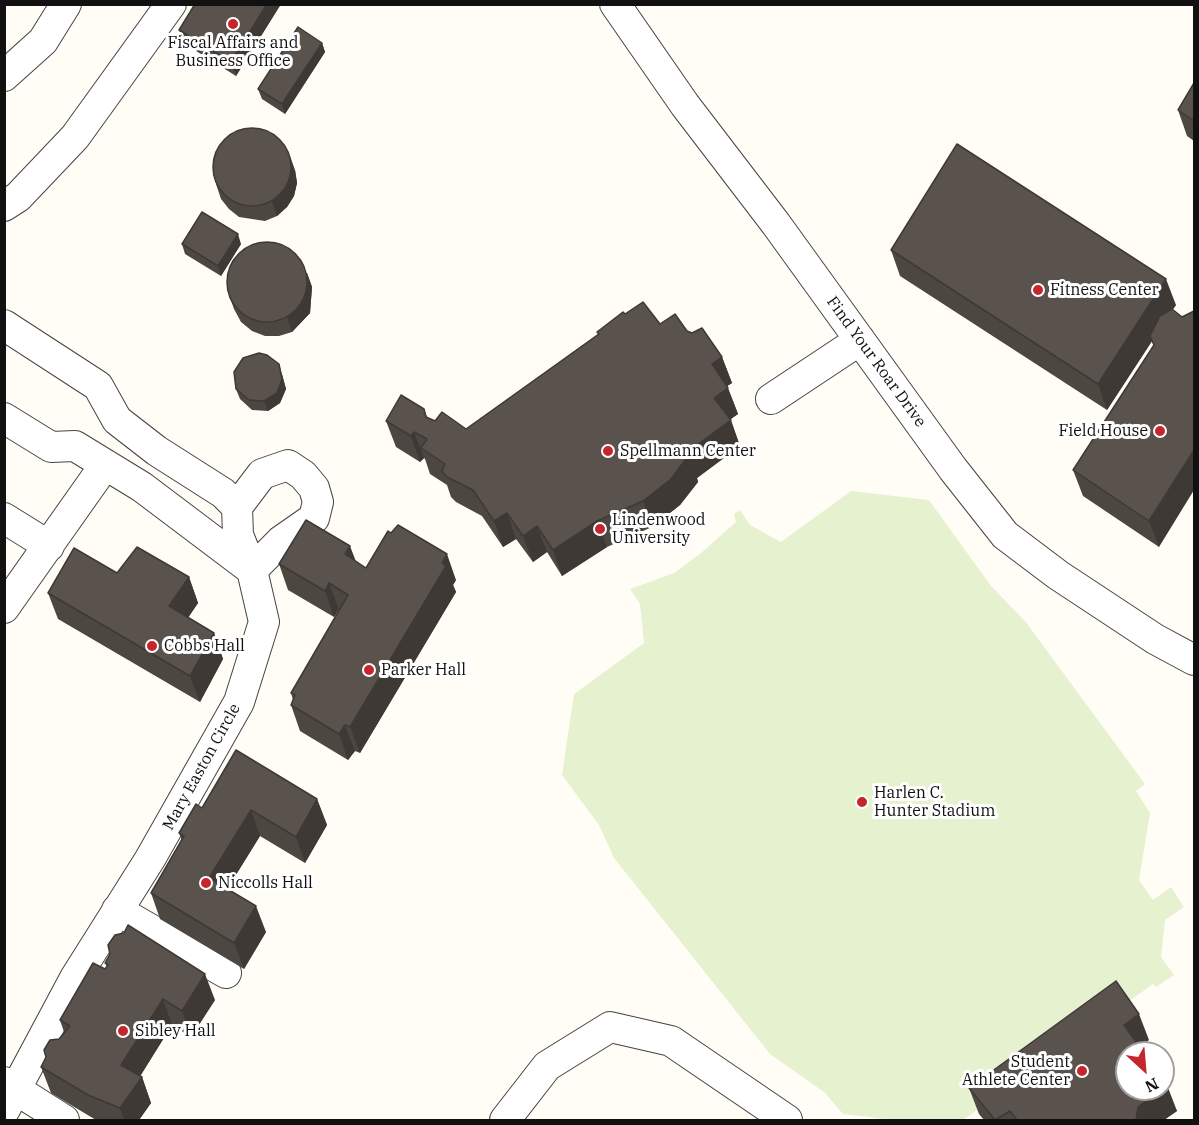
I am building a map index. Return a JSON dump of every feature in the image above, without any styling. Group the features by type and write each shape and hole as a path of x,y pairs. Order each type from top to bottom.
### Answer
{"street":[{"path":"4,76 43,41 66,4"},
{"path":"4,206 18,198 75,136 171,4"},
{"name":"Find Your Roar Drive","path":"615,4 685,105 776,224 978,504 1005,535 1058,575 1155,639 1194,660"},
{"path":"4,325 98,386 117,420 157,451 223,493 237,507 262,474 288,465 303,475 314,488 318,502 314,518 281,541 252,570 142,487 75,446 51,447 4,418"},
{"path":"771,399 860,340"},
{"path":"4,608 105,465"},
{"name":"Mary Easton Circle","path":"9,1094 75,978 198,777 239,702 264,622 252,570 238,535 237,507"},
{"path":"4,518 49,546"},
{"path":"117,910 226,973"},
{"path":"505,1120 547,1066 610,1027 671,1041 787,1120"},
{"path":"9,1094 64,1120"}],"green space":[{"name":"Harlen C. Hunter Stadium","path":"851,491 929,500 991,586 1025,621 1145,784 1136,791 1150,813 1139,880 1153,900 1171,887 1184,907 1165,920 1161,957 1174,975 1156,987 1153,984 963,1120 893,1120 843,1114 824,1092 770,1054 614,858 599,825 562,775 574,694 644,643 640,604 630,589 674,573 736,522 734,514 740,510 750,525 781,542"}],"building":[{"name":"Fiscal Affairs and Business Office","path":"195,4 267,4 231,62 179,30"},
{"path":"298,27 322,43 282,104 258,89"},
{"path":"1194,83 1194,121 1178,110"},
{"path":"252,128 267,131 280,139 288,152 291,167 288,182 280,195 267,203 252,206 237,203 224,195 216,182 213,167 216,152 224,139 237,131"},
{"name":"Fitness Center","path":"957,144 1166,279 1098,384 891,250"},
{"path":"202,212 238,234 218,266 182,244"},
{"path":"267,242 282,245 295,254 304,267 307,282 304,297 295,310 282,319 267,322 252,319 239,310 230,297 227,282 230,267 239,254 252,245"},
{"name":"Spellmann Center","path":"643,302 660,324 675,314 687,331 692,333 702,328 722,357 712,364 728,388 714,398 731,420 686,453 688,456 671,479 643,501 597,521 553,550 537,526 523,536 507,513 494,521 473,490 447,477 442,471 445,464 421,448 427,439 414,432 411,436 386,421 401,395 424,409 426,417 435,421 442,412 466,429 599,334 597,332 623,312 625,314"},
{"name":"Field House","path":"1172,309 1182,317 1194,311 1194,450 1149,521 1073,470 1154,345 1150,336 1160,316"},
{"path":"259,353 267,355 279,364 282,379 277,393 264,401 249,400 236,389 234,372 243,358"},
{"name":"Parker Hall","path":"306,520 350,546 345,554 366,568 388,531 391,533 398,525 447,554 442,563 446,566 350,727 345,725 339,734 291,705 295,695 291,693 348,595 329,583 325,591 279,564"},
{"name":"Cobbs Hall","path":"137,547 189,577 169,606 214,633 190,676 48,593 74,548 117,573"},
{"path":"236,750 317,799 296,837 251,810 209,878 256,906 234,943 151,893 184,836 179,833 196,804 202,808"},
{"name":"Sibley Hall","path":"128,925 205,974 182,1011 163,999 121,1065 142,1077 120,1108 88,1095 41,1067 46,1057 44,1050 50,1040 59,1039 70,1026 60,1020 93,963 105,969 108,965 105,963 110,954 108,945 115,935 124,933"},
{"name":"Student Athlete Center","path":"1116,981 1139,1014 1124,1025 1135,1041 1115,1041 1115,1101 1146,1101 1138,1107 1136,1120 1017,1120 1010,1111 995,1120 969,1088"}],"place":[{"name":"Fiscal Affairs and Business Office","path":"233,24"},
{"name":"Fitness Center","path":"1038,290"},
{"name":"Field House","path":"1160,431"},
{"name":"Spellmann Center","path":"608,451"},
{"name":"Lindenwood University","path":"600,529"},
{"name":"Cobbs Hall","path":"152,646"},
{"name":"Parker Hall","path":"369,670"},
{"name":"Harlen C. Hunter Stadium","path":"862,802"},
{"name":"Niccolls Hall","path":"206,883"},
{"name":"Sibley Hall","path":"123,1031"},
{"name":"Student Athlete Center","path":"1082,1071"}]}
